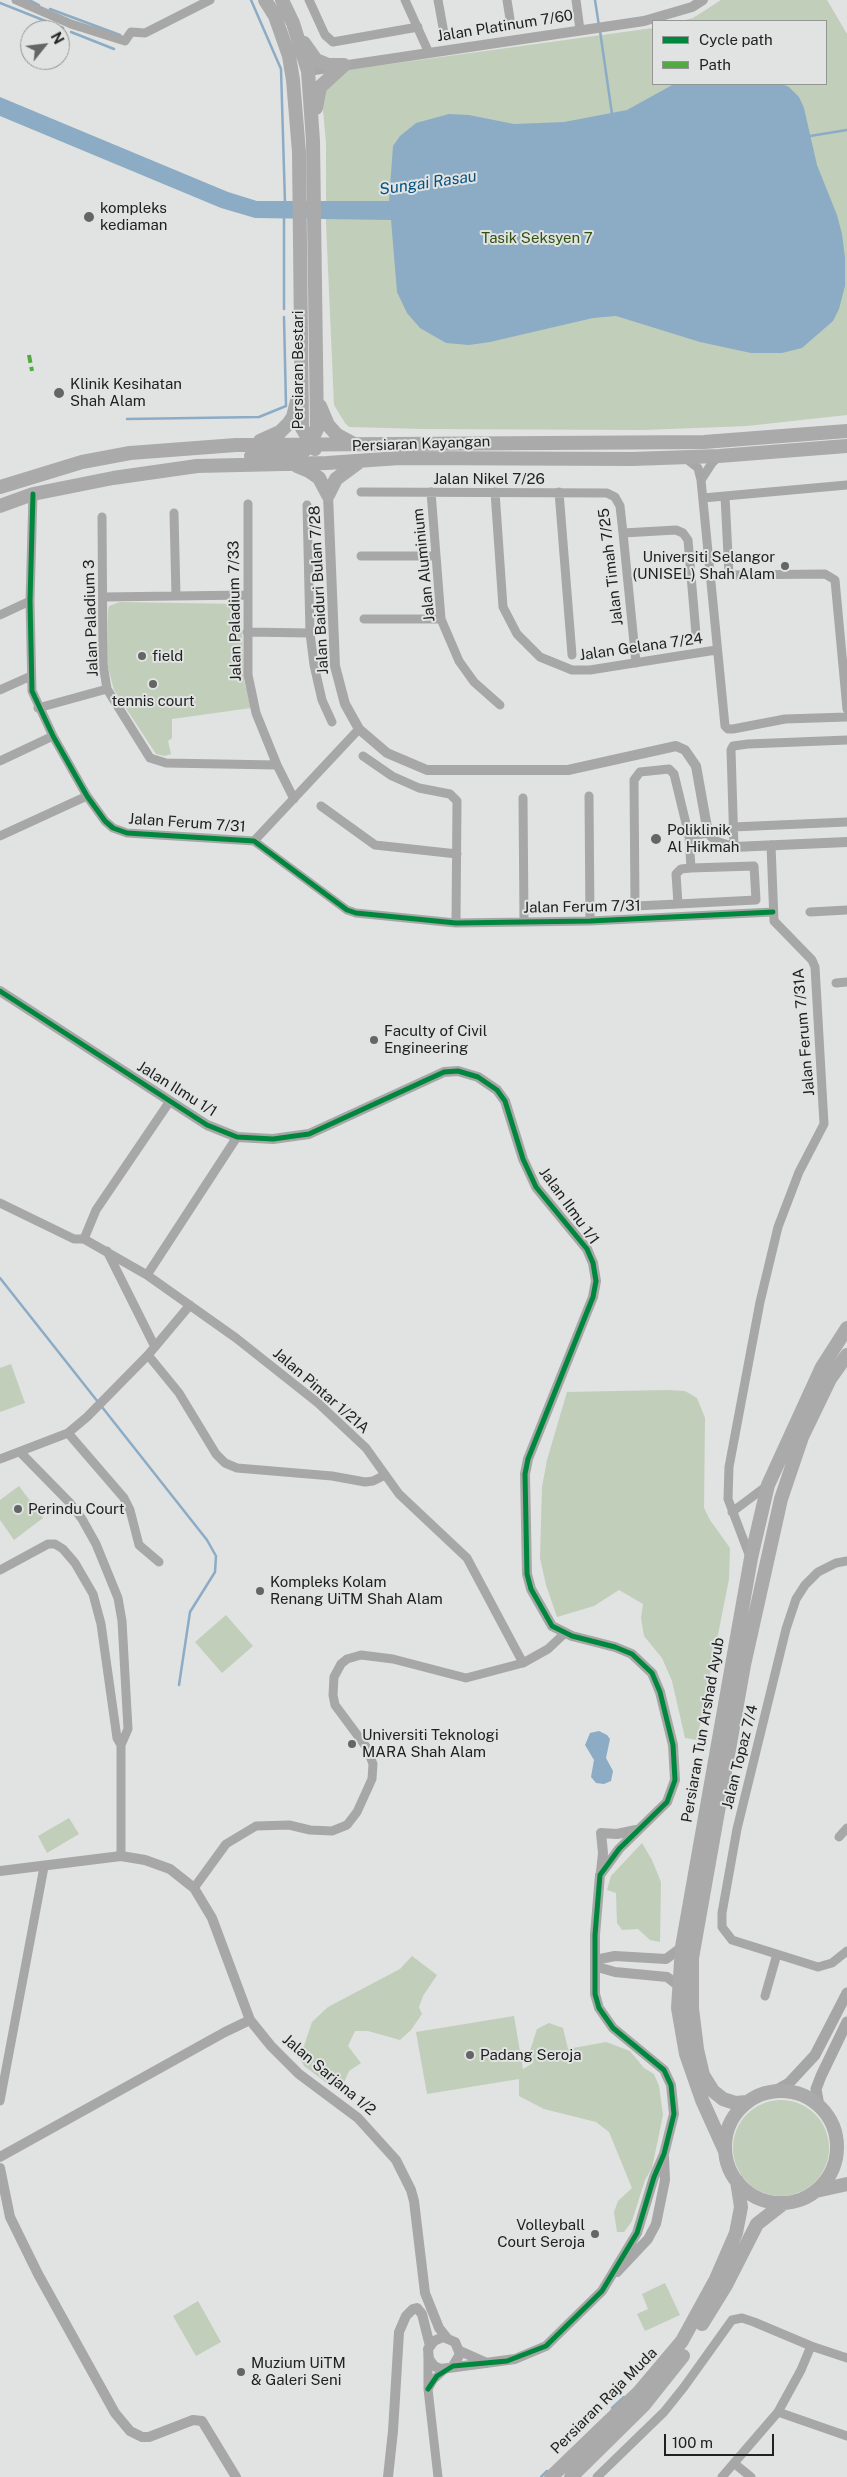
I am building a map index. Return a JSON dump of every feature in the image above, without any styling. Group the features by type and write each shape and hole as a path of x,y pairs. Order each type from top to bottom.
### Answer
{"main road":[{"name":"Persiaran Bestari","path":"265,0 275,16 289,56 293,80 299,152 302,428 310,443"},
{"name":"Persiaran Bestari","path":"282,0 293,23 308,71 313,141 317,429 310,443"},
{"path":"293,23 308,50 316,60 328,65 344,66"},
{"path":"313,141 317,98 320,87 344,66"},
{"path":"299,152 303,128 301,88 303,78 308,71"},
{"path":"316,358 321,413 337,435 355,445"},
{"path":"250,445 271,438 288,424 297,407 300,382"},
{"name":"Persiaran Kayangan","path":"5,484 82,462 130,453 250,445 310,443 355,445 704,442 847,431"},
{"path":"197,466 239,457 298,453 305,450 310,443 324,454 379,454 400,458"},
{"name":"Persiaran Kayangan","path":"4,504 33,494 112,478 197,466 289,465 400,458 719,456 847,446"},
{"path":"328,495 336,479 360,462"},
{"path":"289,465 309,471 319,478 328,495"},
{"name":"Persiaran Tun Arshad Ayub","path":"725,2151 702,2100 686,2054 678,2008 682,1948 751,1558 768,1485 822,1367 847,1328"},
{"name":"Persiaran Tun Arshad Ayub","path":"747,2102 735,2103 723,2099 713,2092 704,2075 697,2049 692,2008 692,1958 744,1665 781,1499 802,1437 830,1379 847,1355"},
{"path":"775,2091 790,2083 815,2055 847,1993"},
{"path":"819,2106 816,2089 818,2082 847,2022"},
{"path":"847,2157 836,2138 830,2120 819,2106 806,2097 791,2092 775,2091 760,2094 747,2102 734,2115 726,2132 725,2151 728,2167 736,2181 749,2194 765,2201 784,2203 803,2199 816,2192 847,2184"},
{"path":"816,2192 830,2174 836,2157 836,2138"},
{"name":"Persiaran Raja Muda","path":"551,2477 639,2392 682,2341 716,2279 736,2233 741,2206 736,2181"},
{"name":"Persiaran Raja Muda","path":"571,2477 644,2405 671,2372 726,2285 756,2224 784,2203"}],"street":[{"path":"16,0 92,32 125,41 131,32 145,33 210,0"},
{"path":"309,0 325,35 333,42 418,27"},
{"path":"406,0 429,53"},
{"path":"438,0 444,33"},
{"path":"507,0 510,19"},
{"path":"576,0 580,30"},
{"name":"Jalan Platinum 7/60","path":"308,71 644,21 692,7 703,0"},
{"path":"701,480 712,462 719,456"},
{"path":"684,457 698,468 701,480 723,723 728,729 785,719 847,717"},
{"path":"703,498 847,485"},
{"name":"Jalan Nikel 7/26","path":"361,492 559,492 607,493 616,497"},
{"name":"Jalan Aluminium","path":"430,492 441,619 459,661 474,682 500,705"},
{"name":"Jalan Gelana 7/24","path":"495,492 503,607 517,634 540,657 572,670 590,670 716,650"},
{"path":"559,492 572,655"},
{"name":"Jalan Ferum 7/31","path":"33,494 30,601 32,691 38,708 87,796 109,826 127,833 254,841 347,910 356,913 456,923 524,920 590,921 774,912"},
{"name":"Jalan Baiduri Bulan 7/28","path":"328,495 335,666 345,704 359,729 387,753 427,770 568,770 676,746 680,747 692,758 696,766 708,833"},
{"path":"725,496 729,575 826,574 832,576 834,580 847,709"},
{"name":"Jalan Timah 7/25","path":"616,497 620,506 636,663"},
{"name":"Jalan Paladium 7/33","path":"248,504 248,675 256,713 277,765 294,799"},
{"path":"307,505 310,633 314,665 322,700 332,722"},
{"path":"174,513 176,596"},
{"name":"Jalan Paladium 3","path":"102,517 103,664 107,689 150,758 166,763 277,765"},
{"path":"623,533 676,530 688,540 696,634"},
{"path":"361,556 436,556"},
{"path":"104,598 247,595"},
{"path":"0,615 30,601"},
{"path":"364,619 441,619"},
{"path":"247,632 310,633"},
{"path":"0,690 31,676"},
{"path":"38,708 107,689"},
{"path":"746,726 748,744"},
{"path":"254,841 359,729"},
{"path":"0,761 53,736"},
{"path":"734,847 731,750 733,746 847,740"},
{"path":"363,756 392,776 419,788 454,797 457,801 456,923"},
{"path":"678,904 676,874 681,868 691,868 754,866 756,900 678,904 635,906 634,780 640,772 669,769 674,774 688,836 691,868"},
{"path":"0,836 87,796"},
{"path":"589,796 590,921"},
{"path":"523,798 524,920"},
{"path":"321,806 375,845 457,854"},
{"path":"733,827 847,822"},
{"path":"688,836 708,833 717,842 734,847 847,842"},
{"name":"Jalan Ferum 7/31A","path":"751,1558 732,1512 727,1494 728,1474 770,1255 778,1227 799,1172 824,1124 814,967 812,960 774,921 771,846"},
{"path":"810,912 847,910"},
{"path":"836,983 847,982"},
{"name":"Jalan Ilmu 1/1","path":"0,991 208,1125 237,1136 273,1139 309,1134 444,1072 458,1071 478,1077 497,1090 505,1102 530,1174 546,1200 587,1249 593,1263 596,1282 593,1297 528,1459 525,1474 526,1574 531,1590 552,1626 565,1633"},
{"path":"84,1239 96,1210 170,1101"},
{"path":"147,1275 237,1136"},
{"name":"Jalan Pintar 1/21A","path":"0,1203 74,1239 84,1239 147,1275 242,1343 318,1403 366,1448 384,1475 406,1501 467,1558 523,1663"},
{"path":"107,1251 156,1346"},
{"path":"0,1459 68,1433 92,1412 148,1355 190,1306"},
{"path":"148,1355 179,1393 216,1454 225,1463 237,1468 332,1476 365,1482 373,1481 384,1475"},
{"path":"68,1433 124,1498 130,1510 139,1545 160,1562"},
{"path":"20,1452 70,1503 82,1519 96,1544 118,1598 122,1621 128,1729 121,1745"},
{"path":"732,1512 768,1485"},
{"path":"0,1570 48,1544 56,1544 75,1563 93,1594 101,1624 118,1738 121,1745 121,1856"},
{"name":"Jalan Topaz 7/4","path":"847,1562 836,1563 818,1572 805,1585 796,1599 786,1628 737,1829 722,1913 722,1926 732,1940 818,1967 832,1963 847,1951"},
{"path":"194,1888 226,1844 256,1826 289,1825 310,1830 332,1831 347,1825 357,1812 367,1796 372,1779 373,1764 367,1748 335,1705 332,1695 334,1677 346,1659 361,1655 393,1659 466,1678 523,1663 548,1649 565,1633 626,1651 645,1665 655,1680 673,1745 675,1780 667,1802 619,1849 600,1875"},
{"path":"388,2477 393,2431 399,2332 410,2312 417,2308 422,2314 434,2366 449,2368 515,2359 546,2346 597,2297 613,2276 637,2233 654,2177 664,2154 674,2114 671,2085 664,2070 613,2028 599,2008 595,1994 595,1935 603,1853 601,1833 626,1833 642,1827"},
{"path":"839,1837 847,1828"},
{"name":"Jalan Sarjana 1/2","path":"0,1871 121,1856 145,1860 170,1869 194,1888 212,1918 250,2020 270,2046 299,2074 358,2118 386,2146 396,2160 411,2190 414,2201 425,2293 439,2328 447,2338"},
{"path":"0,2101 44,1867"},
{"path":"595,1935 603,1948 615,1956"},
{"path":"595,1963 600,1959 615,1956 666,1959 682,1948"},
{"path":"765,1996 777,1954"},
{"path":"595,1963 601,1968 615,1972 667,1977 679,1986"},
{"path":"595,1994 602,1982 615,1972"},
{"path":"0,2156 250,2020"},
{"path":"613,2276 628,2263 648,2239 656,2224 665,2180 664,2154"},
{"path":"0,2168 10,2217 38,2274 115,2413 130,2431 142,2437 148,2437 193,2420 202,2422 236,2477"},
{"path":"597,2477 664,2412 684,2388 732,2320 742,2318 811,2346 847,2358"},
{"path":"438,2477 428,2389 429,2350 437,2339 447,2338 455,2342 460,2351 488,2364"},
{"path":"722,2477 778,2412 801,2370 811,2346"},
{"path":"428,2389 433,2380 458,2361 460,2351"},
{"path":"778,2412 847,2436"},
{"path":"734,2464 751,2477"}],"green space":[{"name":"Tasik Seksyen 7","path":"721,0 827,0 847,34 847,415 747,426 643,430 349,427 334,405 326,223 326,143 322,98 325,85 346,70 652,28 652,85 827,85 827,20 685,20 693,18"},
{"path":"120,602 241,604 244,681 251,708 172,719 172,738 168,741 171,754 165,756 156,754 114,690 107,663 109,606"},
{"path":"11,1364 25,1403 0,1412 0,1368"},
{"path":"685,1391 697,1398 705,1418 704,1508 710,1520 730,1548 729,1579 697,1740 685,1738 672,1681 662,1658 644,1636 641,1618 643,1604 619,1590 594,1606 557,1617 546,1585 540,1558 542,1487 547,1460 567,1392"},
{"name":"Perindu Court","path":"19,1486 43,1518 14,1540 0,1520 0,1500"},
{"path":"226,1615 253,1646 222,1673 195,1642"},
{"path":"69,1818 79,1834 47,1853 38,1836"},
{"path":"642,1843 652,1860 661,1882 660,1942 650,1940 638,1929 622,1930 617,1923 616,1893 607,1890 611,1876"},
{"path":"412,1956 437,1975 423,1996 419,2007 422,2014 411,2030 400,2040 368,2031 355,2031 348,2046 361,2063 349,2071 342,2087 327,2083 304,2066 300,2058 312,2022 328,2007 400,1969"},
{"path":"514,2016 523,2069 533,2063 530,2051 537,2029 549,2023 563,2028 568,2049 606,2042 630,2051 644,2068 654,2074 659,2086 663,2115 652,2168 645,2180 632,2221 624,2232 617,2232 614,2212 618,2201 632,2188 609,2132 596,2122 544,2109 519,2096 519,2079 427,2094 416,2032"},
{"path":"772,2100 790,2100 808,2108 821,2121 829,2139 826,2167 808,2188 790,2196 772,2196 754,2188 741,2175 733,2157 733,2139 741,2121 754,2108"},
{"path":"665,2283 680,2315 645,2331 637,2314 648,2309 642,2294"},
{"path":"198,2301 221,2342 196,2356 173,2316"}],"water":[{"name":"Tasik Seksyen 7","path":"672,85 784,85 799,97 804,108 817,165 837,215 845,258 845,286 839,309 833,321 802,348 782,353 751,353 700,342 616,316 593,318 490,342 469,345 446,343 420,328 407,313 397,292 391,220 255,218 221,208 0,116 0,97 228,192 257,201 389,201 393,146 400,136 416,123 449,114 469,115 514,124 564,122 627,110"},
{"path":"599,1731 610,1739 606,1758 613,1771 611,1781 604,1784 596,1783 591,1777 594,1760 585,1745 590,1733"}],"waterway":[{"path":"29,0 39,5"},
{"path":"251,0 281,69 285,203"},
{"name":"Sungai Rasau","path":"595,0 599,26"},
{"path":"0,3 43,20"},
{"path":"50,9 120,35"},
{"name":"Sungai Rasau","path":"600,31 612,114"},
{"path":"71,32 114,49"},
{"name":"Sungai Rasau","path":"810,136 847,130"},
{"path":"284,216 284,309"},
{"path":"127,419 259,417 286,406 284,317"},
{"path":"0,1278 98,1402"},
{"path":"102,1407 207,1540 216,1556 215,1572 190,1612 179,1685"},
{"path":"612,2408 624,2397"},
{"path":"541,2477 547,2471"}],"marked path":[{"path":"29,355 32,371"}],"cycle path":[{"path":"33,494 30,601 32,691 53,736 87,796 105,821 113,828 127,833 254,841 347,910 356,913 456,923 590,921 773,912"},
{"path":"0,991 207,1125 237,1137 273,1139 309,1134 444,1072 458,1071 478,1077 497,1090 505,1101 523,1159 536,1187 587,1249 593,1263 596,1281 593,1297 528,1459 525,1474 527,1574 531,1589 552,1626 572,1636 615,1647 632,1654 652,1673 660,1692 673,1745 675,1780 667,1802 619,1849 600,1875 595,1935 595,1994 599,2008 613,2028 664,2070 671,2085 674,2114 664,2154 654,2177 637,2233 602,2291 546,2346 507,2361 453,2366 437,2376 428,2389"}],"place":[{"name":"kompleks kediaman","path":"89,217"},
{"name":"Klinik Kesihatan Shah Alam","path":"59,393"},
{"name":"Universiti Selangor (UNISEL) Shah Alam","path":"785,566"},
{"name":"field","path":"142,656"},
{"name":"tennis court","path":"153,684"},
{"name":"Poliklinik Al Hikmah","path":"656,839"},
{"name":"Faculty of Civil Engineering","path":"374,1040"},
{"name":"Perindu Court","path":"18,1509"},
{"name":"Kompleks Kolam Renang UiTM Shah Alam","path":"260,1591"},
{"name":"Universiti Teknologi MARA Shah Alam","path":"352,1744"},
{"name":"Padang Seroja","path":"470,2055"},
{"name":"Volleyball Court Seroja","path":"595,2234"},
{"name":"Muzium UiTM & Galeri Seni","path":"241,2372"}]}
